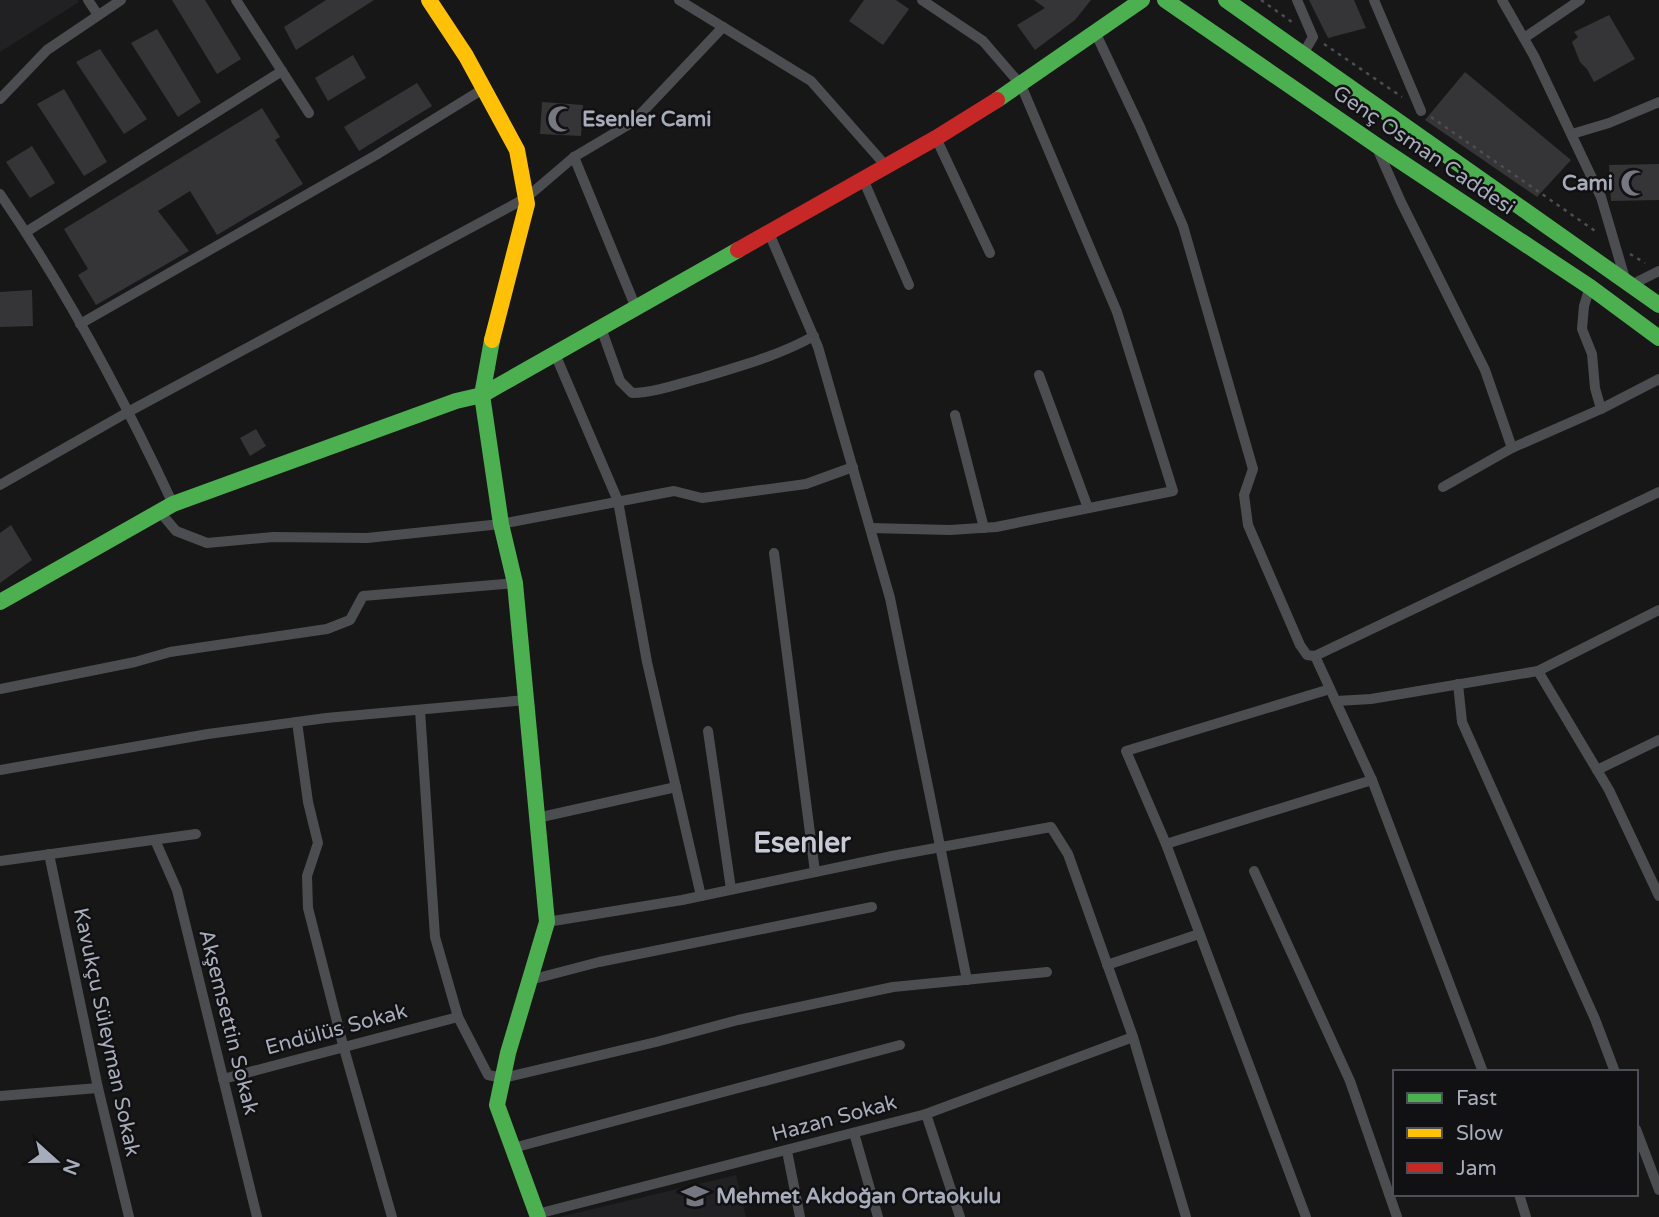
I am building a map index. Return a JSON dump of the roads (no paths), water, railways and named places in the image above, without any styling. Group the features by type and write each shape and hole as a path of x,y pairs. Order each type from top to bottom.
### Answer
{"street":[{"path":"88,0 98,15"},
{"path":"0,99 47,50 121,0"},
{"path":"236,0 309,113"},
{"path":"429,0 466,56 517,150 527,204 495,325 482,395 501,524 515,583 547,922 508,1053 497,1105 538,1216"},
{"path":"679,0 811,81 886,166"},
{"path":"870,528 984,528 1173,491 1117,312 1021,85 983,41 922,0"},
{"path":"0,602 167,508 443,406 482,395 936,138 1021,85 1142,0"},
{"name":"Genç Osman Caddesi","path":"1165,0 1590,287 1659,338"},
{"name":"Genç Osman Caddesi","path":"1226,0 1659,304"},
{"path":"1297,0 1313,37 1303,54"},
{"path":"1374,0 1421,111"},
{"path":"1502,0 1524,38 1601,197 1628,284 1659,271"},
{"path":"1524,38 1580,0"},
{"path":"0,485 128,412 526,198 574,157 633,122 723,27"},
{"path":"1096,34 1183,226 1253,469 1244,495 1248,525 1300,645 1307,655 1315,656 1659,492"},
{"path":"26,232 282,71"},
{"path":"80,324 376,155 483,89"},
{"path":"1572,134 1609,123 1659,102"},
{"path":"936,138 990,253"},
{"path":"1376,145 1401,202 1485,370 1512,448"},
{"path":"574,157 636,308"},
{"path":"863,179 909,285"},
{"path":"0,194 39,250 128,412 176,531 207,543 273,537 367,538 501,524 674,491 702,498 806,484 853,467"},
{"path":"769,233 814,336 890,598 967,980"},
{"path":"1590,287 1584,306 1582,329 1591,354 1595,388 1601,409"},
{"path":"601,328 620,382 632,393 652,392 754,362 786,351 814,336"},
{"path":"555,354 618,501 647,662 701,895"},
{"path":"1039,375 1087,508"},
{"path":"1443,487 1512,448 1601,409 1659,379"},
{"path":"954,415 984,528"},
{"path":"774,553 815,872"},
{"path":"0,689 135,662 170,652 327,629 350,620 363,596 515,583"},
{"path":"1336,701 1371,699 1538,671 1659,610"},
{"path":"1315,656 1372,780 1482,1070"},
{"path":"1538,671 1597,770 1659,896"},
{"path":"1458,684 1462,722 1595,1019 1614,1070"},
{"path":"1306,1217 1166,845 1126,751 1330,689"},
{"path":"0,769 208,734 298,722 526,700"},
{"path":"420,710 435,937 458,1017 488,1076 503,1078 738,1020 893,987 1047,972"},
{"path":"298,722 308,802 318,843 307,876 308,908 343,1045 392,1217"},
{"path":"708,731 731,889"},
{"path":"1597,770 1659,740"},
{"path":"1166,845 1372,780"},
{"path":"537,818 676,787"},
{"path":"547,922 1051,827 1068,854 1133,1037 1186,1217"},
{"path":"0,861 196,834"},
{"name":"Akşemsettin Sokak","path":"155,840 177,890 257,1217"},
{"name":"Kavukçu Süleyman Sokak","path":"49,854 98,1088 129,1217"},
{"path":"1648,873 1659,867"},
{"path":"1254,871 1350,1081 1397,1217"},
{"path":"530,980 599,962 872,907"},
{"path":"1107,965 1199,934"},
{"name":"Endülüs Sokak","path":"223,1079 343,1045 458,1017"},
{"name":"Hazan Sokak","path":"538,1216 926,1114 1133,1037"},
{"path":"513,1148 900,1045"},
{"path":"0,1096 98,1088"},
{"path":"926,1114 960,1217"},
{"path":"854,1133 878,1217"},
{"path":"1638,1134 1659,1190"},
{"path":"787,1151 800,1217"},
{"path":"1520,1196 1525,1217"}],"place":[{"name":"Esenler Cami","path":"561,119"},
{"name":"Cami","path":"1634,183"},
{"name":"Mehmet Akdoğan Ortaokulu","path":"695,1196"}],"district":[{"name":"Esenler","path":"802,842"}]}
